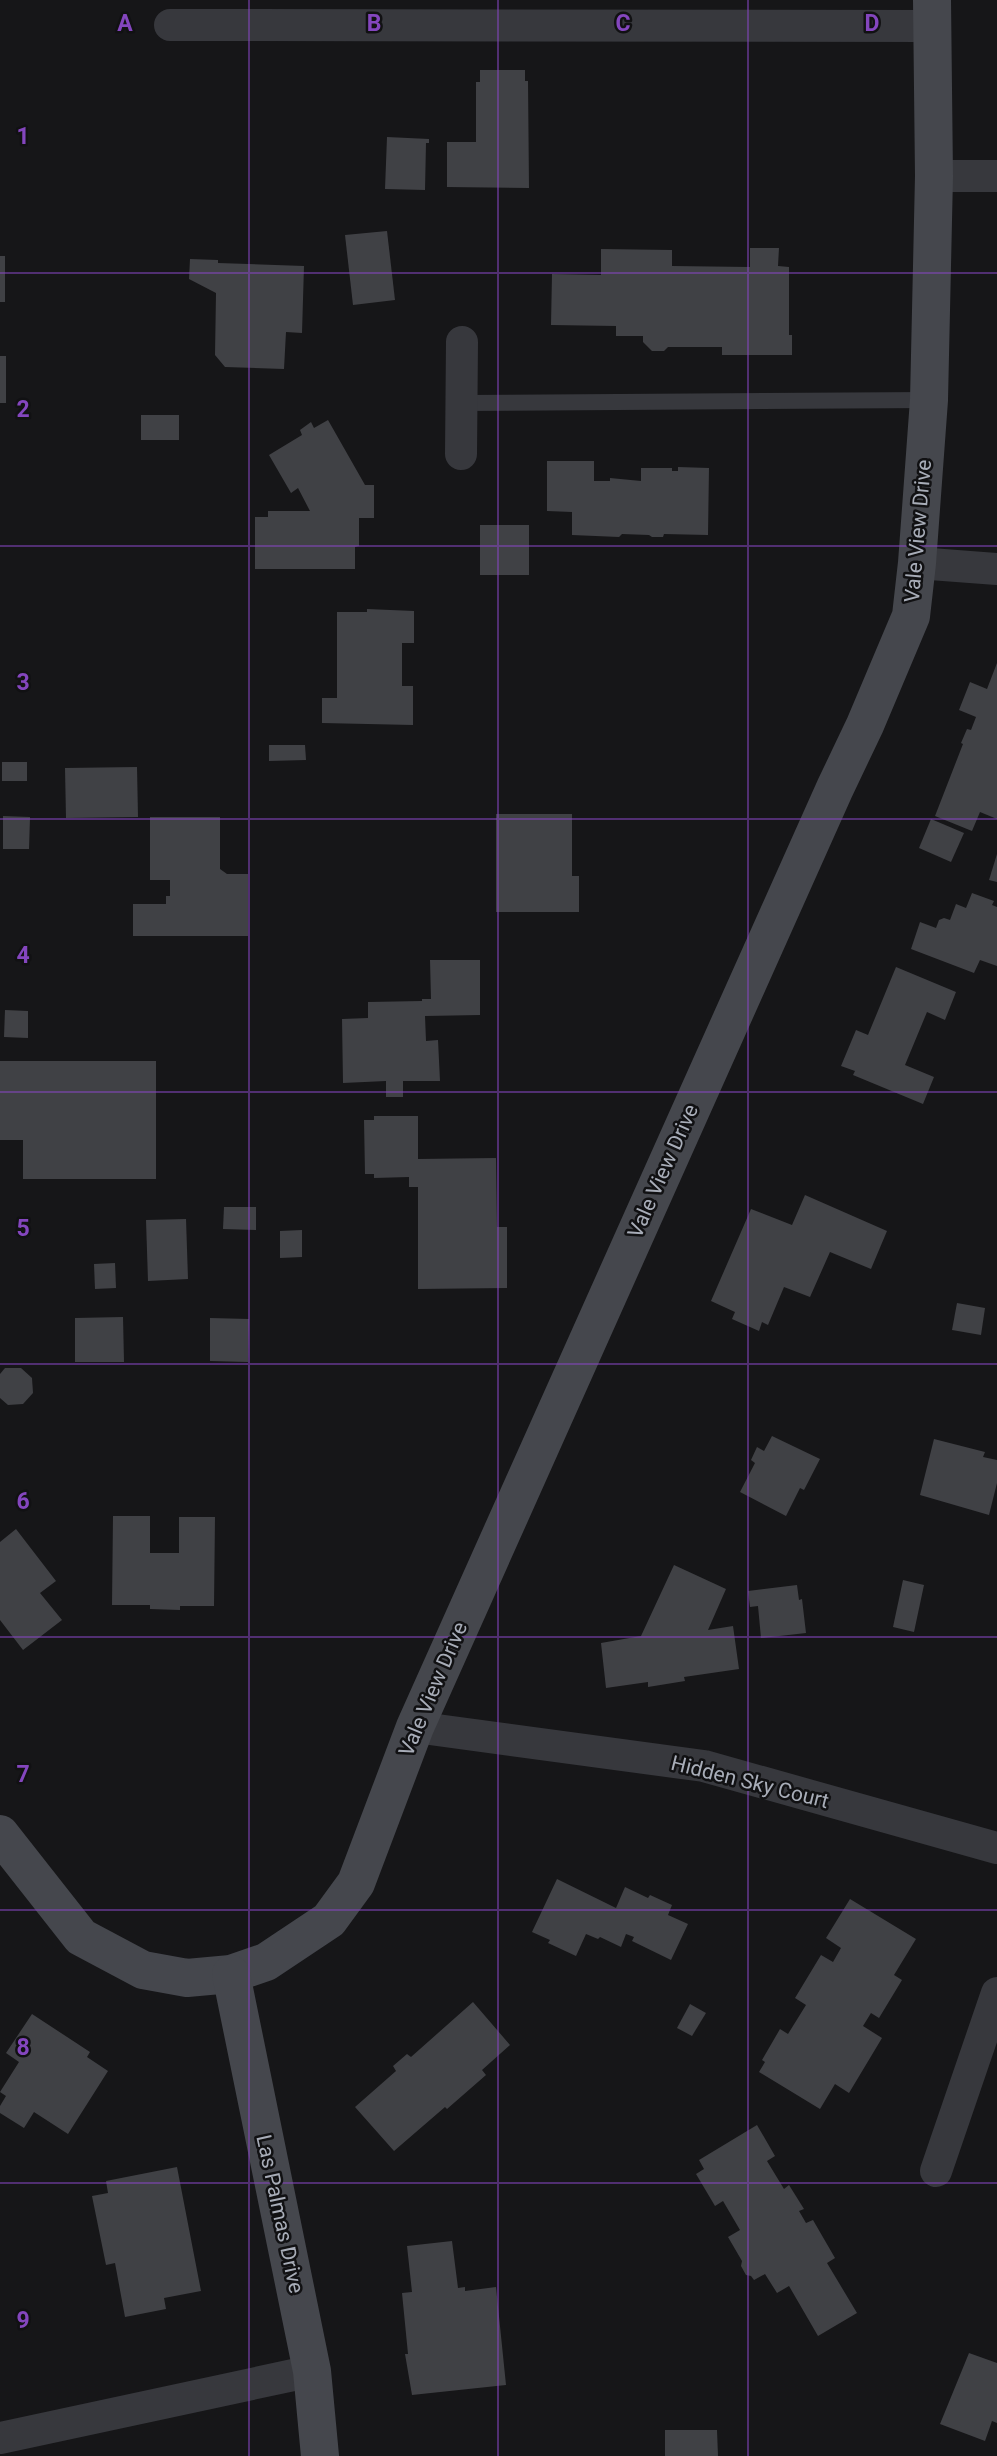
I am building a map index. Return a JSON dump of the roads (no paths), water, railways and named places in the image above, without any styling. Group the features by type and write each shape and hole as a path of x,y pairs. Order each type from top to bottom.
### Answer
{"street":[{"path":"170,25 932,13"},
{"name":"Vale View Drive","path":"0,1833 81,1937 142,1970 187,1978 231,1974 266,1962 329,1920 356,1883 415,1727 835,788 866,725 911,616 929,400 934,176 932,13"},
{"path":"934,176 997,176"},
{"path":"461,454 462,342"},
{"path":"917,563 997,569"},
{"name":"Hidden Sky Court","path":"415,1727 704,1766 997,1848"},
{"name":"Las Palmas Drive","path":"231,1974 312,2371 320,2456"},
{"path":"936,2171 997,1993"},
{"path":"0,2438 312,2371"}],"lane":[{"path":"461,403 929,400"}]}
